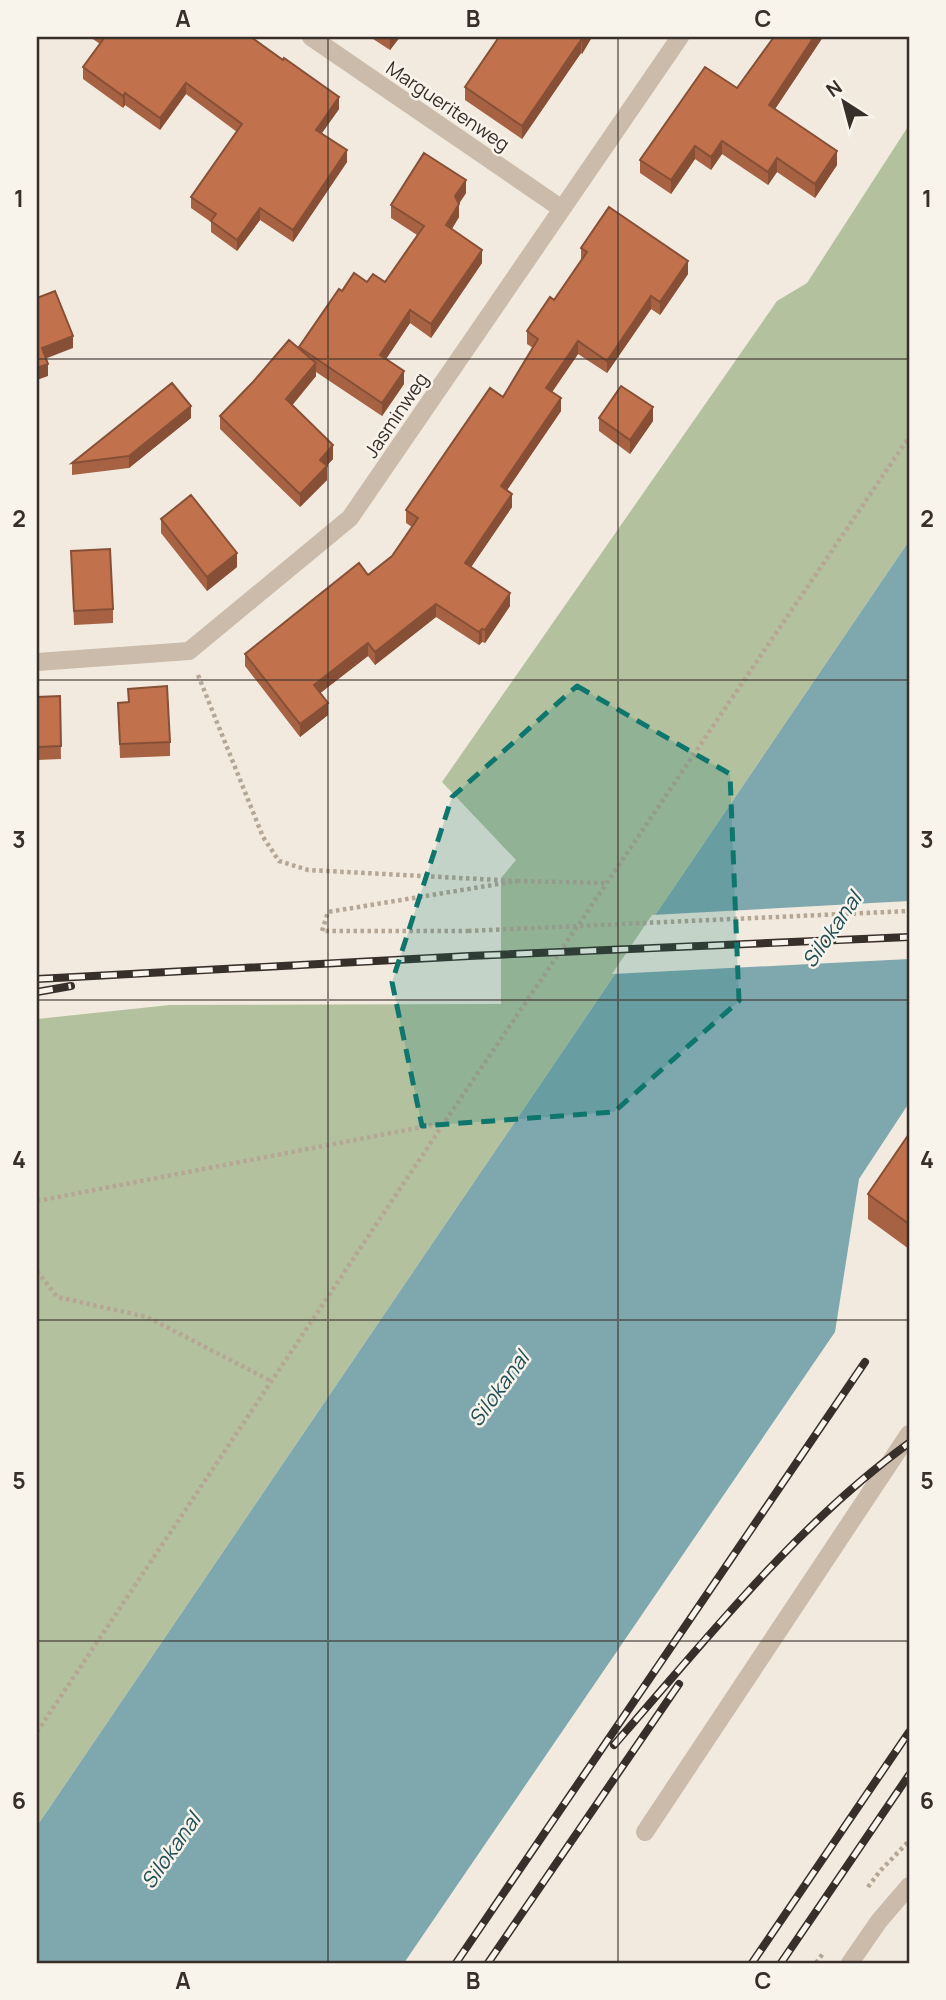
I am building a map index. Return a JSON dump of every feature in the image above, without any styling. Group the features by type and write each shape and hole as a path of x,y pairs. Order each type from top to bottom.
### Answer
{"street":[{"name":"Margueritenweg","path":"311,37 562,209"},
{"name":"Jasminweg","path":"189,651 351,518 680,37"},
{"path":"37,662 189,651"},
{"path":"645,1832 909,1434"},
{"path":"850,1963 879,1921 909,1886"}],"path":[{"path":"37,1732 444,1123 909,437"},
{"path":"189,651 263,837 279,861 308,870 606,883"},
{"path":"517,881 328,912 322,931 468,932 909,911"},
{"path":"37,1200 444,1123"},
{"path":"37,1270 57,1297 146,1317 271,1381"}],"highlighted area":[{"path":"577,686 730,774 739,1001 614,1112 422,1126 392,982 452,797"}],"green space":[{"path":"909,125 909,541 37,1826 37,1019 170,1005 501,1004 501,878 516,860 442,782 777,301 807,283"}],"water":[{"name":"Silokanal","path":"909,541 909,1103 859,1179 835,1332 404,1963 37,1963 37,1826"}],"pier":[{"path":"909,901 909,959 612,974 652,915"}],"building":[{"path":"105,37 251,37 339,97 316,130 347,150 293,230 260,208 237,240 211,221 216,214 191,197 242,124 186,83 160,118 125,93 123,96 83,67"},
{"path":"499,37 584,37 522,126 465,87"},
{"path":"774,37 814,37 769,105 837,151 815,184 777,158 768,172 722,141 711,157 695,146 671,180 640,160 705,67 737,88"},
{"path":"424,153 466,180 455,196 459,204 446,225 482,250 431,324 410,310 380,355 404,371 382,403 299,347 339,289 342,291 354,273 367,282 373,274 385,282 424,226 391,205"},
{"path":"609,207 688,261 660,302 651,296 607,361 578,341 546,388 561,398 501,486 512,494 465,563 510,593 485,630 479,632 436,604 375,652 368,643 314,685 328,703 300,724 245,654 359,563 368,575 392,556 418,518 406,510 490,388 503,397 538,339 527,331 550,297 554,300 587,252 581,248"},
{"path":"55,291 73,336 42,348 48,364 37,368 37,298"},
{"path":"289,340 316,363 286,399 333,445 320,460 327,466 300,494 220,416"},
{"path":"172,383 191,406 129,456 72,463"},
{"path":"621,386 653,407 630,440 599,418"},
{"path":"191,495 237,553 207,577 161,519"},
{"path":"110,549 113,609 74,611 71,551"},
{"path":"167,686 170,742 120,744 118,703 129,702 128,689"},
{"path":"60,696 61,746 37,747 37,697"},
{"path":"909,1134 909,1224 868,1194"}],"railway":[{"path":"37,979 469,956 909,937"},
{"path":"37,992 71,986"},
{"path":"456,1963 865,1362"},
{"path":"614,1745 790,1547 828,1510 909,1443"},
{"path":"488,1963 679,1684"},
{"path":"752,1963 909,1732"},
{"path":"781,1963 909,1775"}]}
